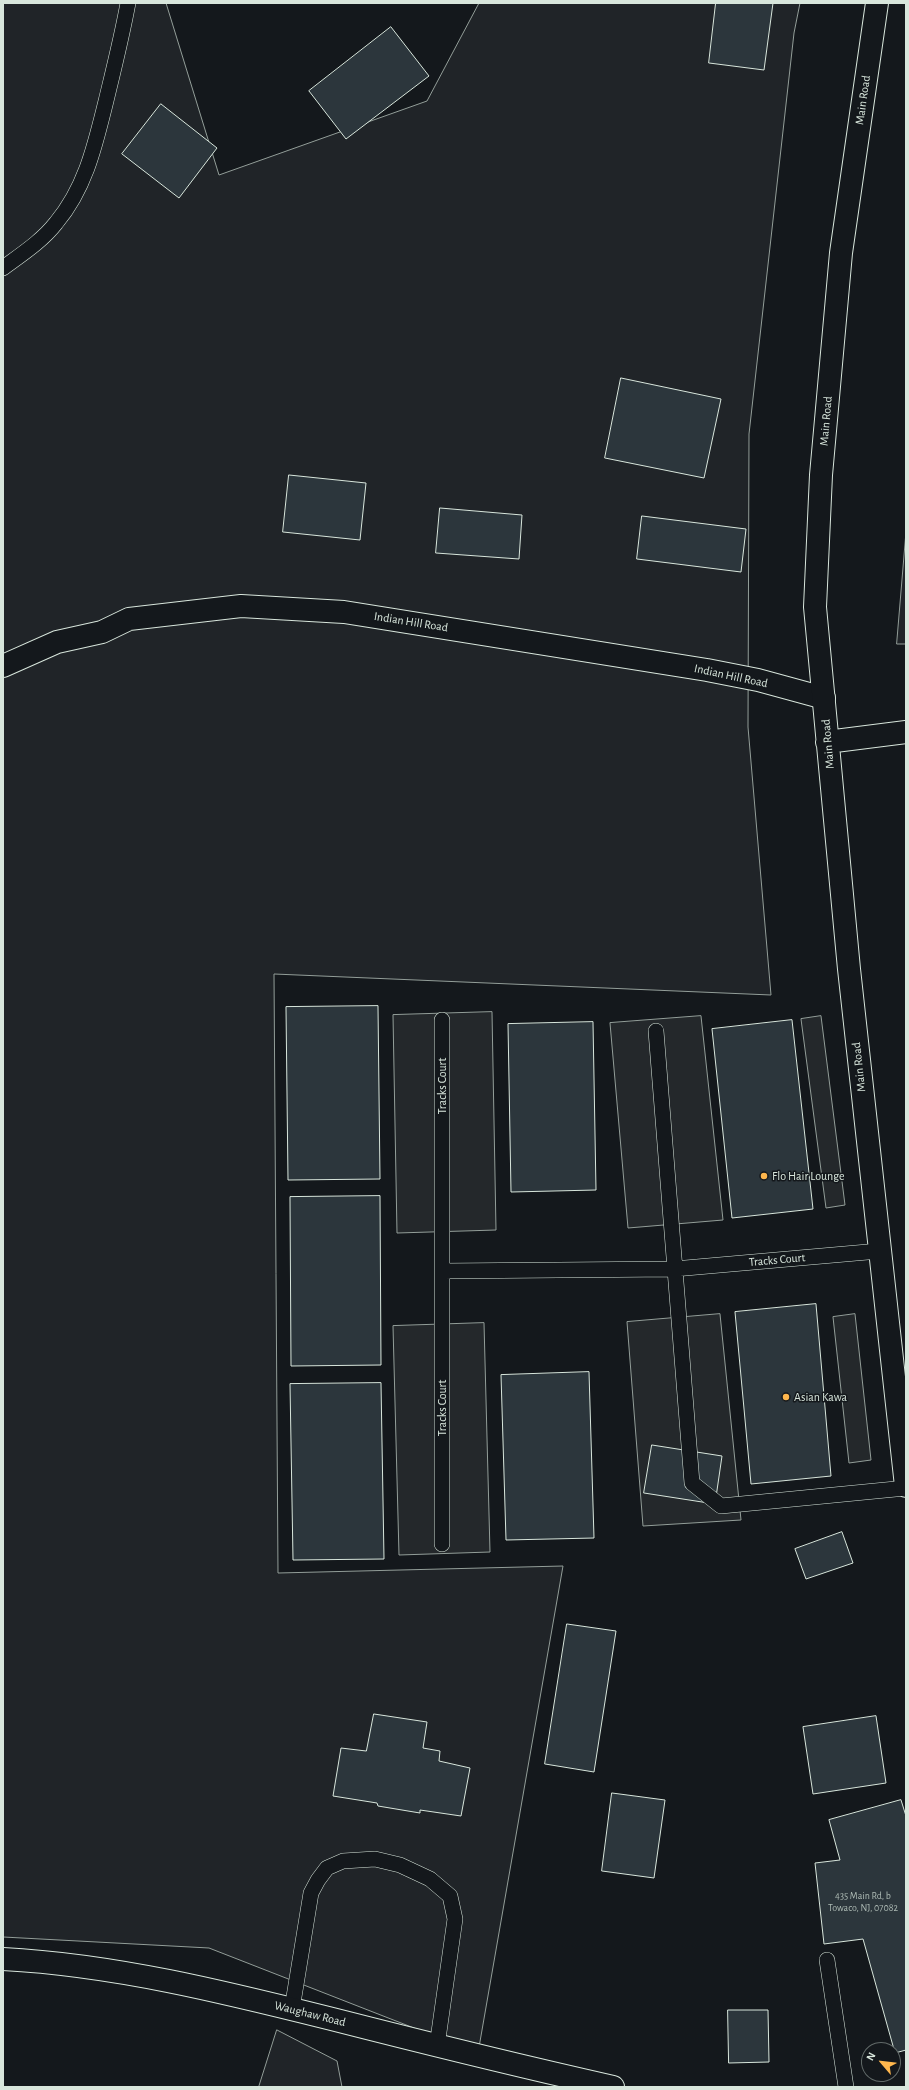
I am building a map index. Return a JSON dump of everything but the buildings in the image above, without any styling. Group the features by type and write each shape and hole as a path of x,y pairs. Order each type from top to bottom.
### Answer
{"main road":[{"name":"Main Road","path":"877,3 841,253 821,475 815,606 879,1251 906,1487"},
{"name":"Indian Hill Road","path":"3,666 57,642 102,632 129,619 240,606 359,614 707,670 758,680 824,698"},
{"path":"828,742 906,732"},
{"name":"Waughaw Road","path":"3,1959 101,1969 202,1987 437,2046 613,2087"}],"lane":[{"path":"3,268 40,240 56,224 70,205 90,164 122,40 128,3"},
{"name":"Tracks Court","path":"442,1020 442,1544"},
{"path":"656,1031 692,1483 721,1506 906,1487"},
{"name":"Tracks Court","path":"443,1271 674,1269 879,1251"},
{"path":"292,2009 311,1893 327,1868 343,1861 375,1859 400,1865 430,1879 450,1896 455,1919 437,2046"},
{"path":"827,1960 846,2087"}],"shaded area":[{"path":"3,3 166,3 219,175 427,101 479,3 800,3 794,33 749,434 748,727 771,995 274,974 278,1573 563,1566 478,2053 209,1948 3,1937"},
{"path":"906,532 906,644 897,644"},
{"path":"492,1012 496,1230 397,1233 393,1015"},
{"path":"701,1016 723,1220 628,1228 610,1023"},
{"path":"821,1016 845,1205 826,1208 801,1019"},
{"path":"720,1314 741,1520 643,1526 627,1322"},
{"path":"855,1314 871,1460 849,1463 833,1317"},
{"path":"484,1323 490,1552 399,1555 393,1326"},
{"path":"277,2030 337,2061 342,2087 259,2087"}],"place":[{"name":"Flo Hair Lounge","path":"764,1176"},
{"name":"Asian Kawa","path":"786,1397"}]}
